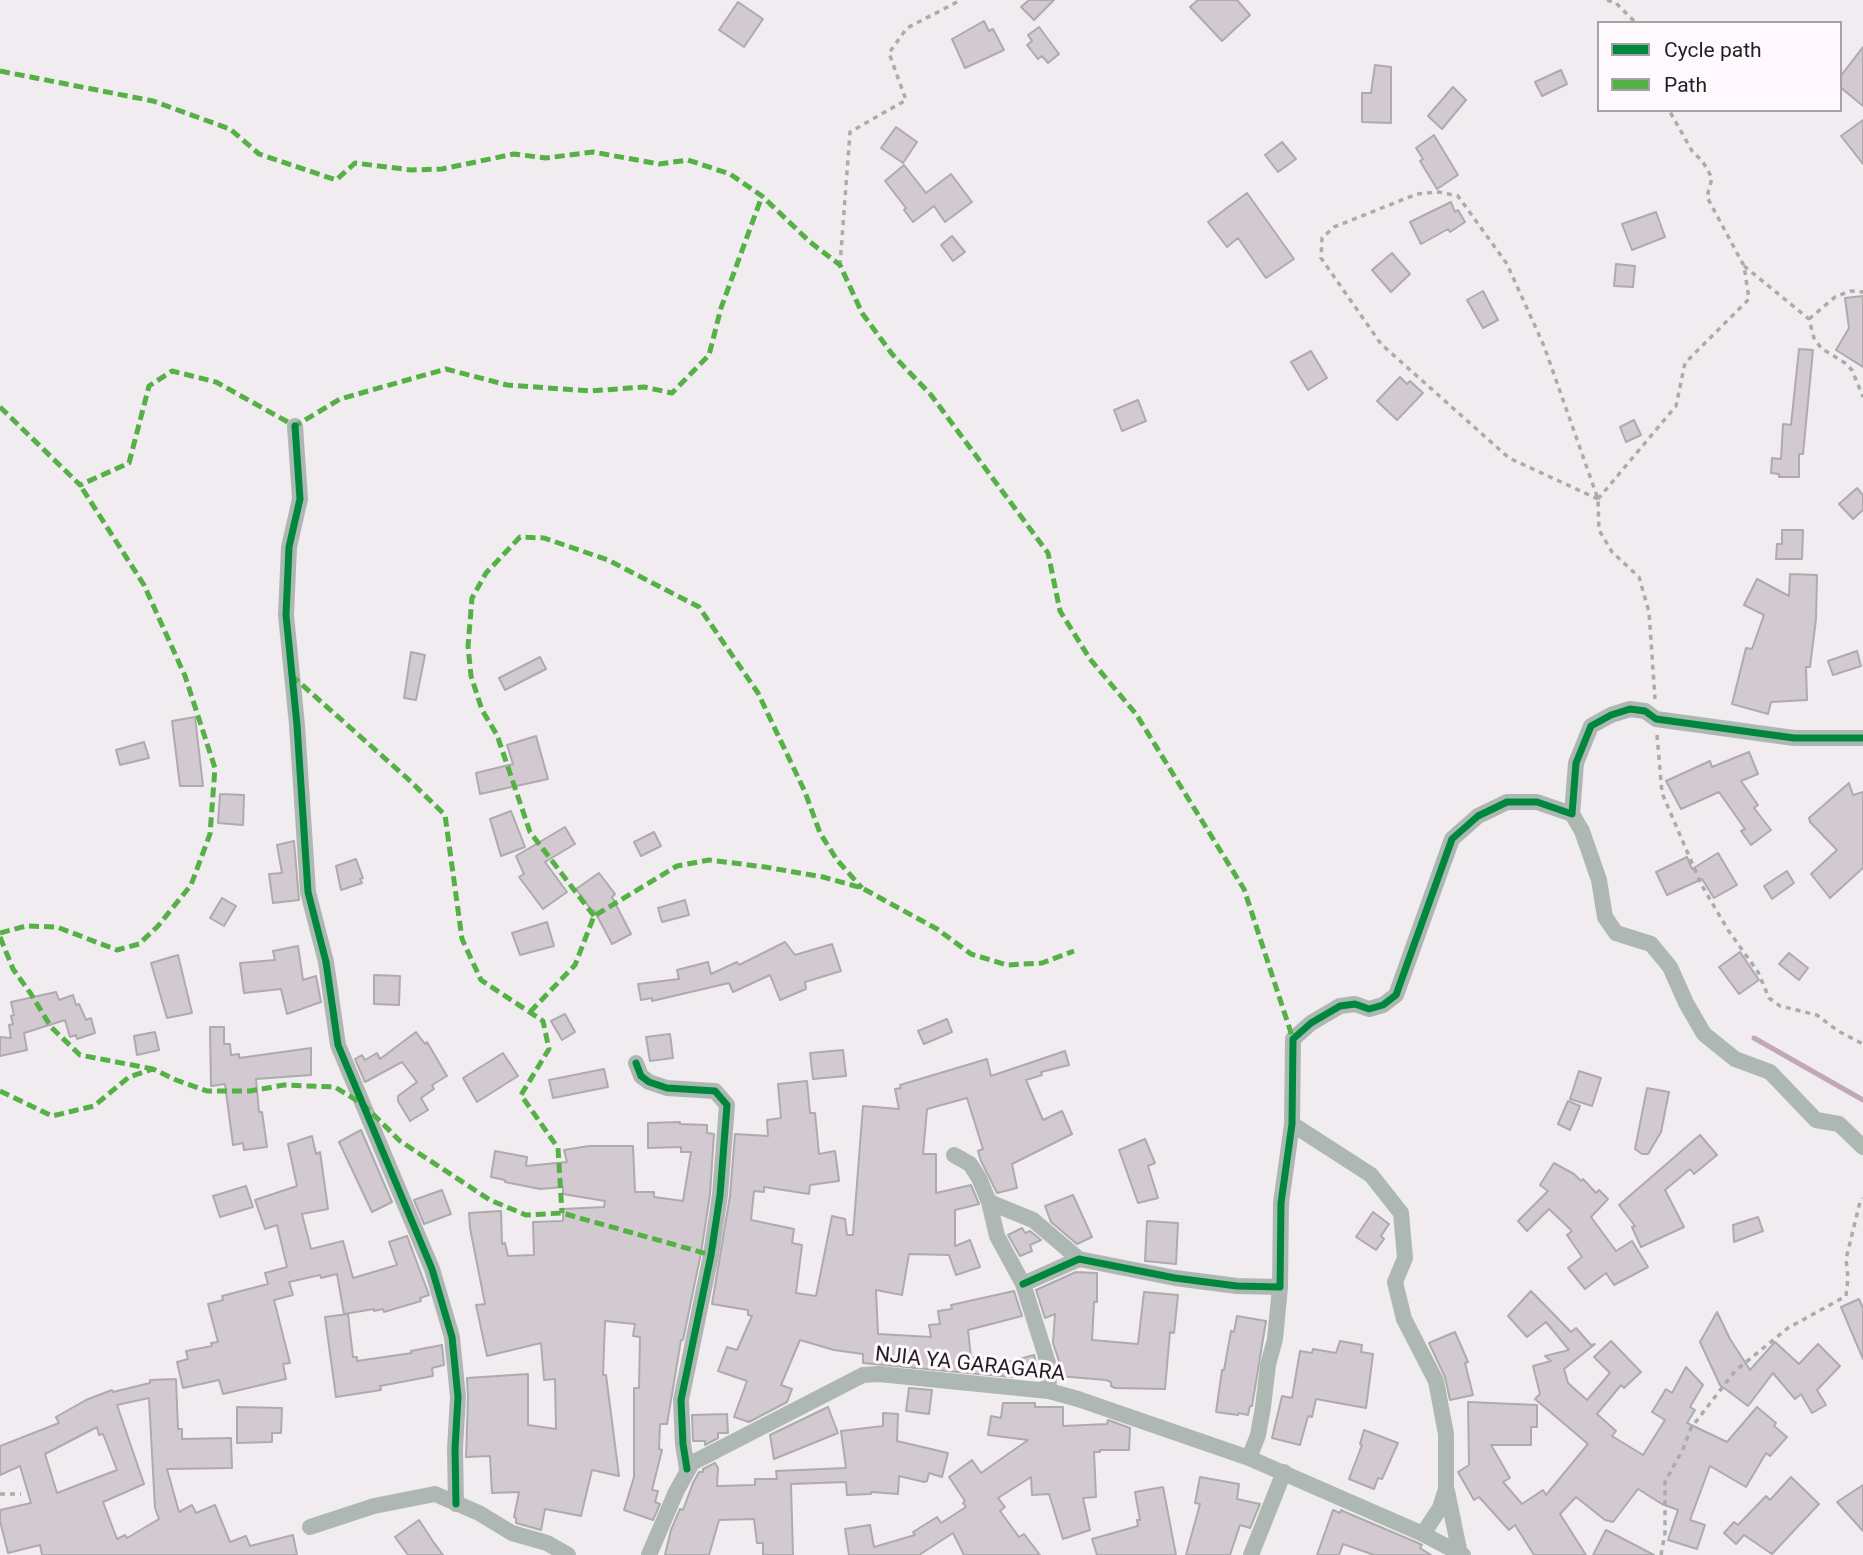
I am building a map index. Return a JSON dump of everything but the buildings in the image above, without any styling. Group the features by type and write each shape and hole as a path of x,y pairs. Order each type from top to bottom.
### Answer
{"street":[{"path":"295,426 300,499 289,547 286,615 297,725 308,892 326,962 338,1045 432,1269 452,1337 458,1397 456,1504"},
{"path":"1863,738 1794,738 1656,719 1645,711 1630,709 1591,726 1576,763 1572,814 1582,831 1599,880 1605,917 1616,933 1651,944 1670,967 1703,1034 1735,1059 1770,1072 1816,1120 1839,1124 1863,1147"},
{"path":"1249,1458 1258,1435 1268,1364 1275,1339 1280,1287 1281,1203 1292,1124 1293,1039 1317,1018 1340,1006 1355,1004 1369,1009 1382,1005 1396,995 1452,839 1478,816 1507,802 1537,802 1572,814"},
{"path":"636,1063 641,1076 649,1082 667,1088 715,1091 727,1105 720,1195 713,1243 681,1400 687,1469 649,1555"},
{"path":"1292,1124 1371,1175 1401,1213 1405,1258 1395,1282 1404,1319 1436,1381 1446,1434 1446,1489 1462,1554"},
{"path":"954,1155 970,1164 989,1202 997,1236 1023,1284 1048,1363 1049,1391"},
{"path":"989,1202 1033,1220 1079,1259 1175,1278 1237,1286 1280,1287"},
{"path":"1023,1284 1079,1259"},
{"name":"NJIA YA GARAGARA","path":"687,1469 698,1459 863,1375 879,1374 1049,1391 1249,1458 1423,1534 1462,1554"},
{"path":"1251,1555 1284,1472"},
{"path":"1423,1534 1440,1508 1446,1489"},
{"path":"310,1527 374,1506 435,1494 479,1513 512,1533 547,1543 568,1555"}],"path":[{"path":"839,265 850,132 906,100 889,53 907,28 961,0"},
{"path":"1607,0 1616,3 1634,21"},
{"path":"1598,499 1676,406 1685,363 1749,299 1744,266 1707,197 1712,178 1703,162 1692,151 1670,112"},
{"path":"1598,499 1509,458 1381,344 1321,258 1322,238 1334,227 1417,194 1439,192 1458,195 1507,264 1544,346 1598,499 1599,530 1612,552 1639,578 1649,612 1661,785 1701,884 1728,930 1758,972 1769,998 1780,1006 1817,1015 1838,1031 1863,1044"},
{"path":"1744,266 1809,318 1814,338 1821,348 1852,370 1863,397"},
{"path":"1809,318 1835,297 1850,291 1863,292"},
{"path":"1661,1555 1666,1523 1665,1482 1691,1428 1735,1371 1788,1328 1846,1296 1846,1259 1863,1198"},
{"path":"0,1494 21,1493"}],"waterway":[{"path":"1754,1038 1863,1100"}],"marked path":[{"path":"0,71 153,101 230,129 259,154 336,180 355,163 411,170 442,169 514,154 546,158 593,152 659,164 688,160 730,174 762,196 810,242 840,265 862,313 892,354 931,395 1048,553 1060,611 1090,659 1136,714 1244,889 1293,1039"},
{"path":"0,407 80,485 129,463 149,386 172,371 216,382 295,426 340,399 446,369 507,385 591,391 644,387 672,393 709,355 721,308 762,196"},
{"path":"0,933 26,926 57,927 117,950 139,944 158,926 191,885 210,834 215,768 185,676 144,585 80,485"},
{"path":"594,916 530,832 497,735 482,710 471,676 468,646 472,598 486,573 520,537 544,538 608,560 699,607 758,693 805,792 820,833 837,860 862,888"},
{"path":"291,675 445,815 462,939 481,980 543,1021 549,1049 521,1095 558,1148 562,1213"},
{"path":"530,1012 575,965 594,916 677,866 709,860 823,877 862,888 937,929 971,954 1007,965 1042,963 1074,951"},
{"path":"0,937 13,969 51,1027 80,1055 153,1069"},
{"path":"0,1091 52,1116 94,1106 129,1077 153,1069 207,1091 250,1091 284,1085 335,1087 364,1105 400,1141 490,1200 526,1215 562,1213 711,1255"}],"cycle path":[{"path":"295,426 300,499 289,547 286,615 297,725 308,892 326,962 338,1045 432,1269 452,1337 458,1397 456,1504"},
{"path":"1023,1284 1079,1259 1175,1278 1237,1286 1280,1287 1281,1203 1292,1124 1293,1039 1311,1023 1340,1006 1355,1004 1369,1009 1383,1005 1396,995 1452,839 1478,816 1507,802 1537,802 1572,814 1576,763 1591,726 1630,709 1645,711 1656,719 1794,738 1863,738"},
{"path":"636,1063 641,1076 649,1082 667,1088 715,1091 727,1105 720,1195 711,1255 681,1400 687,1469"}]}
